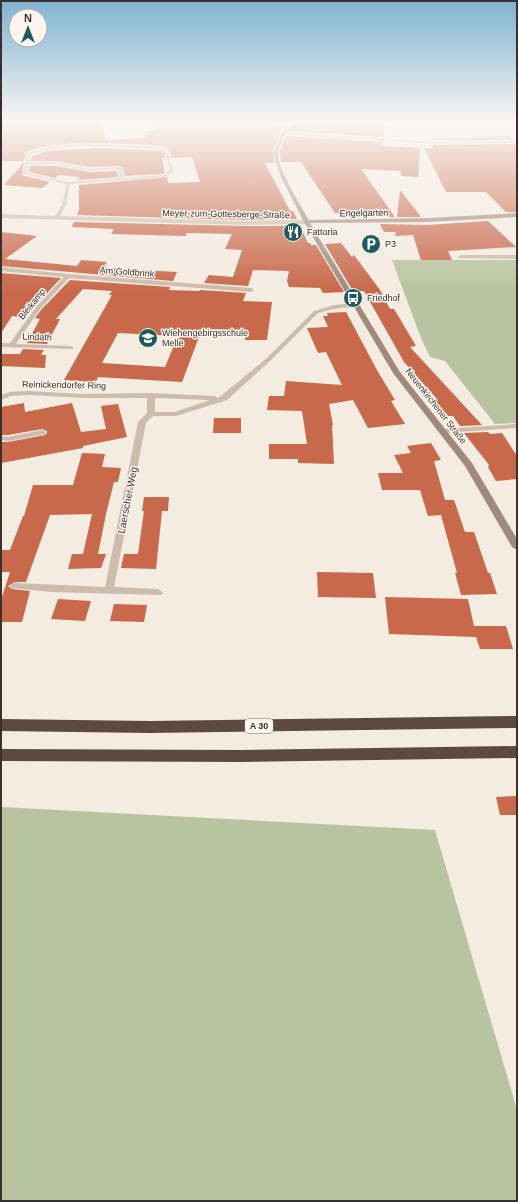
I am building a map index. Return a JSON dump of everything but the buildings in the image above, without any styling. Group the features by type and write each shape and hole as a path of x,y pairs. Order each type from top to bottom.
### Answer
{"highway":[{"name":"A 30","path":"1,725 150,727 517,722"},
{"path":"1,755 241,756 517,752"}],"main road":[{"name":"Neuenkirchener Straße","path":"284,179 356,305 401,378 412,394 444,431 470,466 517,547"},
{"name":"Engelgarten","path":"308,222 428,220 517,215"}],"street":[{"path":"49,179 68,183 132,179"},
{"path":"56,218 64,205 68,183"},
{"name":"Meyer-zum-Gottesberge-Straße","path":"1,216 240,223 308,222"},
{"path":"461,257 517,257"},
{"name":"Am Goldbrink","path":"1,269 68,276 252,290"},
{"name":"Bleikamp","path":"12,345 38,308 68,276"},
{"path":"224,398 151,395 151,414 176,414 224,398 269,359 316,312 334,307 356,305"},
{"name":"Lindath","path":"1,345 71,348"},
{"name":"Reinickendorfer Ring","path":"1,398 10,394 29,393 83,396 151,395"},
{"name":"Laerscher Weg","path":"109,590 142,422 151,414"},
{"path":"444,431 517,426"},
{"path":"1,438 8,439 42,432"},
{"path":"15,586 67,590 109,590 158,593"}],"green space":[{"path":"392,260 517,260 517,423 495,424 445,361 430,357 421,338"},
{"path":"1,807 435,830 517,1110 517,1201 1,1201"}],"place":[{"name":"Fattoria","path":"293,232"},
{"name":"P3","path":"371,244"},
{"name":"Friedhof","path":"353,298"},
{"name":"Wiehengebirgsschule Melle","path":"148,338"}]}
